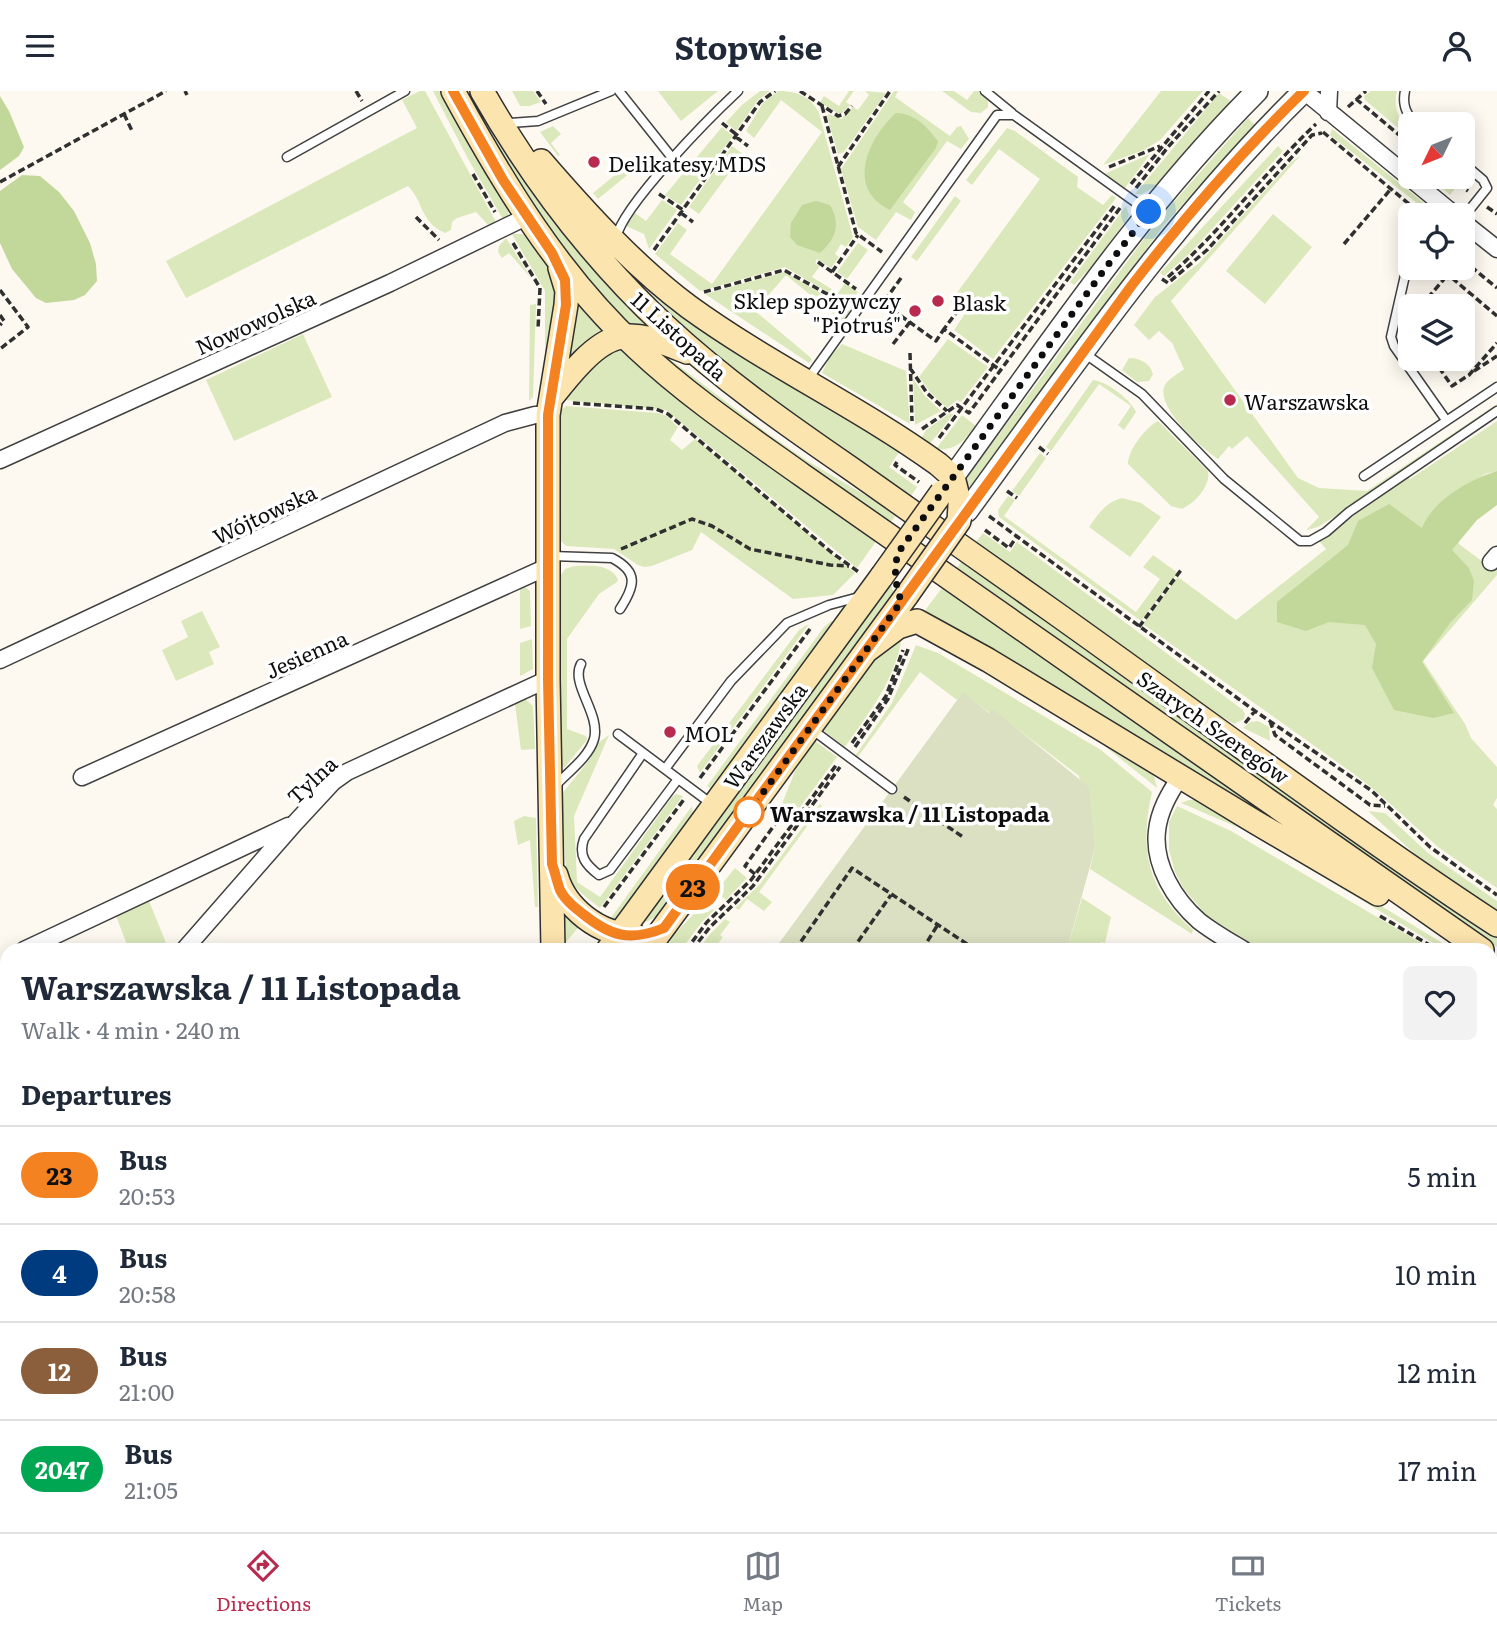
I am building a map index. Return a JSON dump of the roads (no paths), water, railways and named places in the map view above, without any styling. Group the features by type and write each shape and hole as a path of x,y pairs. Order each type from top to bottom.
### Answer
{"main road":[{"name":"11 Listopada","path":"453,91 526,217 577,285 625,337 721,417 907,555"},
{"name":"11 Listopada","path":"482,91 500,124 544,188 588,244 641,303 706,361 763,406 932,526"},
{"path":"482,91 558,181 615,241 689,306 928,457 961,503"},
{"name":"11 Listopada","path":"552,253 565,280 567,291 550,406 547,561 553,943"},
{"path":"550,406 566,378 594,352 615,338 661,342 706,361"},
{"name":"Warszawska","path":"653,943 866,651 877,583 961,503"},
{"name":"Warszawska","path":"613,943 877,583 961,503"},
{"name":"Szarych Szeregów","path":"932,526 1497,925"},
{"name":"Szarych Szeregów","path":"907,555 1471,943"},
{"path":"877,583 911,633"},
{"path":"866,651 898,627 1056,701 1389,900 1468,943"},
{"path":"552,864 565,898 607,931 613,943 664,928"}],"street":[{"name":"Warszawska","path":"961,503 1107,266 1149,212 1257,91"},
{"name":"Warszawska","path":"961,503 1083,352 1183,222 1266,128 1304,91"},
{"path":"1304,91 1440,203"},
{"path":"1328,112 1329,91"},
{"name":"Nowowolska","path":"0,460 458,251 526,217"},
{"path":"1475,231 1497,249"},
{"name":"Wójtowska","path":"0,660 505,423 534,415 550,406"},
{"name":"Jesienna","path":"82,778 547,561"},
{"name":"Tylna","path":"190,943 295,823 333,782 346,772 548,679"},
{"path":"1180,777 1164,805 1157,831 1165,875 1182,904 1234,943"},
{"path":"39,943 295,823"}],"lane":[{"path":"287,157 405,91"},
{"path":"510,123 538,121 611,91"},
{"path":"619,91 673,159"},
{"path":"615,241 626,216 649,187 738,91"},
{"path":"985,91 1149,212"},
{"path":"1405,91 1403,101 1408,112"},
{"path":"807,381 993,120 1001,114 1017,117"},
{"path":"1470,203 1487,188 1475,173"},
{"path":"1404,280 1391,337 1394,346 1446,419"},
{"path":"1083,352 1142,394 1224,479 1300,541 1310,541 1326,532 1349,512 1497,411"},
{"path":"1364,476 1497,387"},
{"path":"547,561 611,558 630,572 633,582 620,609"},
{"path":"665,769 732,681 787,623 877,583"},
{"path":"550,791 585,755 595,735 594,719 578,678 581,664"},
{"path":"810,728 892,789"},
{"path":"618,734 713,805"},
{"path":"643,753 584,839 581,848 583,859 599,876 610,870 678,779"}],"place":[{"name":"Delikatesy MDS","path":"594,162"},
{"name":"Blask","path":"938,301"},
{"name":"Sklep spożywczy \"Piotruś\"","path":"915,311"},
{"name":"Warszawska","path":"1230,400"},
{"name":"MOL","path":"670,732"},
{"name":"Warszawska / 11 Listopada","path":"749,812"}]}
